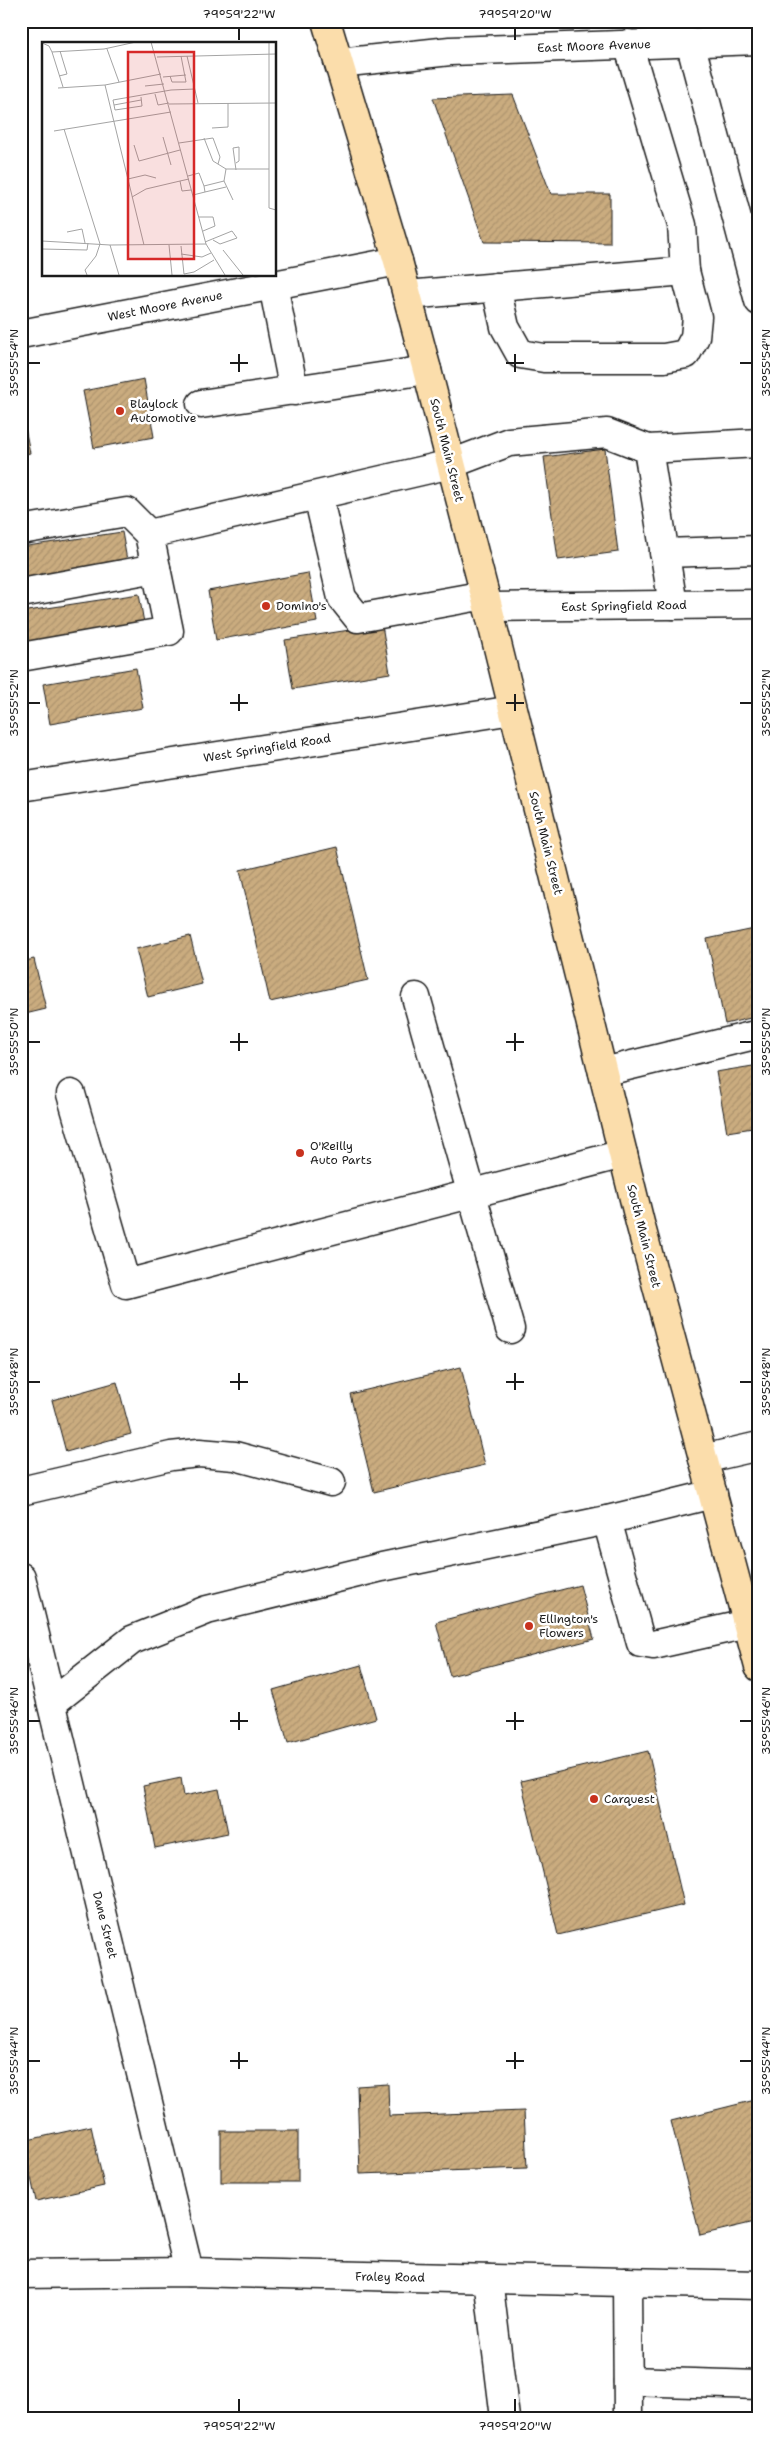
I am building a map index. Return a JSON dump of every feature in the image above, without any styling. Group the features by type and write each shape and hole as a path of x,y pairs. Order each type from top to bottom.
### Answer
{"main road":[{"name":"South Main Street","path":"326,21 398,261 427,370 487,601 623,1154 759,1666"}],"street":[{"name":"East Moore Avenue","path":"339,63 450,51 759,40"},
{"path":"690,42 759,301"},
{"path":"496,287 505,327 520,354 544,358 664,358 686,354 695,337 697,317 685,271 682,225 628,44"},
{"name":"West Moore Avenue","path":"21,334 398,261"},
{"path":"407,295 685,271"},
{"path":"273,285 294,391"},
{"path":"201,404 427,370"},
{"path":"149,534 451,464 509,442 607,433 648,449 759,442"},
{"path":"648,449 673,605"},
{"name":"East Springfield Road","path":"318,496 342,598 358,618 487,601 673,605 759,604"},
{"path":"21,530 127,512 149,534 169,631 21,657"},
{"path":"664,553 759,550"},
{"path":"21,593 156,568"},
{"name":"West Springfield Road","path":"21,787 513,710"},
{"path":"416,997 510,1329"},
{"path":"603,1072 759,1034"},
{"path":"72,1094 126,1284 623,1154"},
{"path":"703,1459 759,1446"},
{"path":"21,1491 171,1456 199,1453 234,1456 331,1482"},
{"path":"52,1703 132,1640 207,1610 382,1567 607,1520 713,1494"},
{"path":"607,1520 641,1643 653,1645 747,1624"},
{"name":"Dane Street","path":"21,1577 189,2272"},
{"name":"Fraley Road","path":"21,2274 189,2272 759,2285"},
{"path":"488,2279 505,2418"},
{"path":"627,2282 628,2418"},
{"path":"628,2381 759,2385"}],"building":[{"path":"513,95 551,194 610,194 610,243 484,242 433,98"},
{"path":"144,379 154,437 94,448 83,391"},
{"path":"21,407 30,453 21,455"},
{"path":"605,449 618,552 558,560 544,457"},
{"path":"122,532 128,566 21,582 21,547"},
{"path":"308,573 317,622 216,640 208,591"},
{"path":"139,594 145,629 21,648 21,612"},
{"path":"382,625 390,673 293,689 285,640"},
{"path":"136,668 143,708 50,724 43,684"},
{"path":"337,847 368,980 270,1002 240,870"},
{"path":"759,928 759,1016 725,1024 707,939"},
{"path":"190,936 202,984 148,997 136,949"},
{"path":"34,959 46,1009 21,1015 21,962"},
{"path":"759,1065 759,1127 727,1132 716,1072"},
{"path":"461,1367 485,1465 374,1492 350,1394"},
{"path":"117,1382 131,1434 66,1452 52,1400"},
{"path":"580,1585 594,1639 450,1676 436,1622"},
{"path":"361,1665 376,1718 288,1743 273,1690"},
{"path":"648,1751 684,1905 558,1935 521,1781"},
{"path":"181,1778 184,1796 219,1789 228,1833 155,1848 143,1786"},
{"path":"388,2084 389,2116 524,2111 527,2168 360,2174 357,2086"},
{"path":"759,2099 759,2221 700,2235 671,2121"},
{"path":"91,2126 104,2186 36,2201 23,2141"},
{"path":"221,2131 298,2131 298,2182 221,2182"}],"place":[{"name":"Blaylock Automotive","path":"120,411"},
{"name":"Domino's","path":"266,606"},
{"name":"O'Reilly Auto Parts","path":"300,1153"},
{"name":"Ellington's Flowers","path":"529,1626"},
{"name":"Carquest","path":"594,1799"}]}
